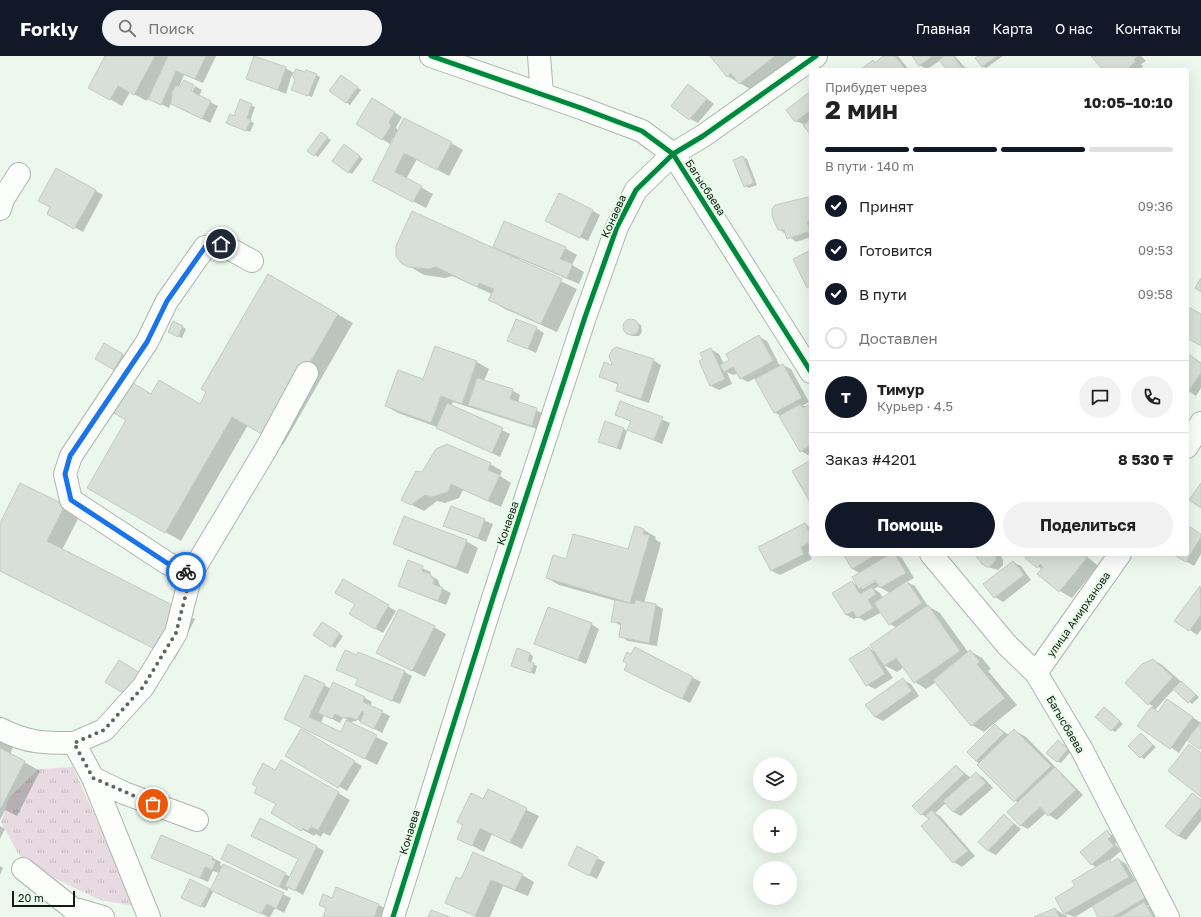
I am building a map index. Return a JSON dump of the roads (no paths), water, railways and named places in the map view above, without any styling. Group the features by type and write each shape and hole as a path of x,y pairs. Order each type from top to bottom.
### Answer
{"street":[{"name":"Багысбаева","path":"431,56 542,94 642,131 673,154 809,369"},
{"path":"539,56 542,94"},
{"name":"Конаева","path":"393,917 493,598 585,317 617,228 636,190 655,174 673,154 703,136 816,56"},
{"path":"0,209 3,199 19,174"},
{"path":"191,574 167,563 71,500 65,474 70,456 147,342 167,301 205,247 221,244 252,261"},
{"path":"0,729 17,738 30,741 74,743 104,730 143,687 176,633 191,574 266,449 307,373"},
{"path":"1189,444 1201,423"},
{"name":"Багысбаева","path":"933,556 1007,645 1036,673 1085,757 1168,917"},
{"name":"улица Амирханова","path":"1036,673 1119,556"},
{"path":"74,743 93,778 149,917"},
{"path":"93,778 124,793 197,820"},
{"path":"23,869 41,885 72,908 103,917"}]}
